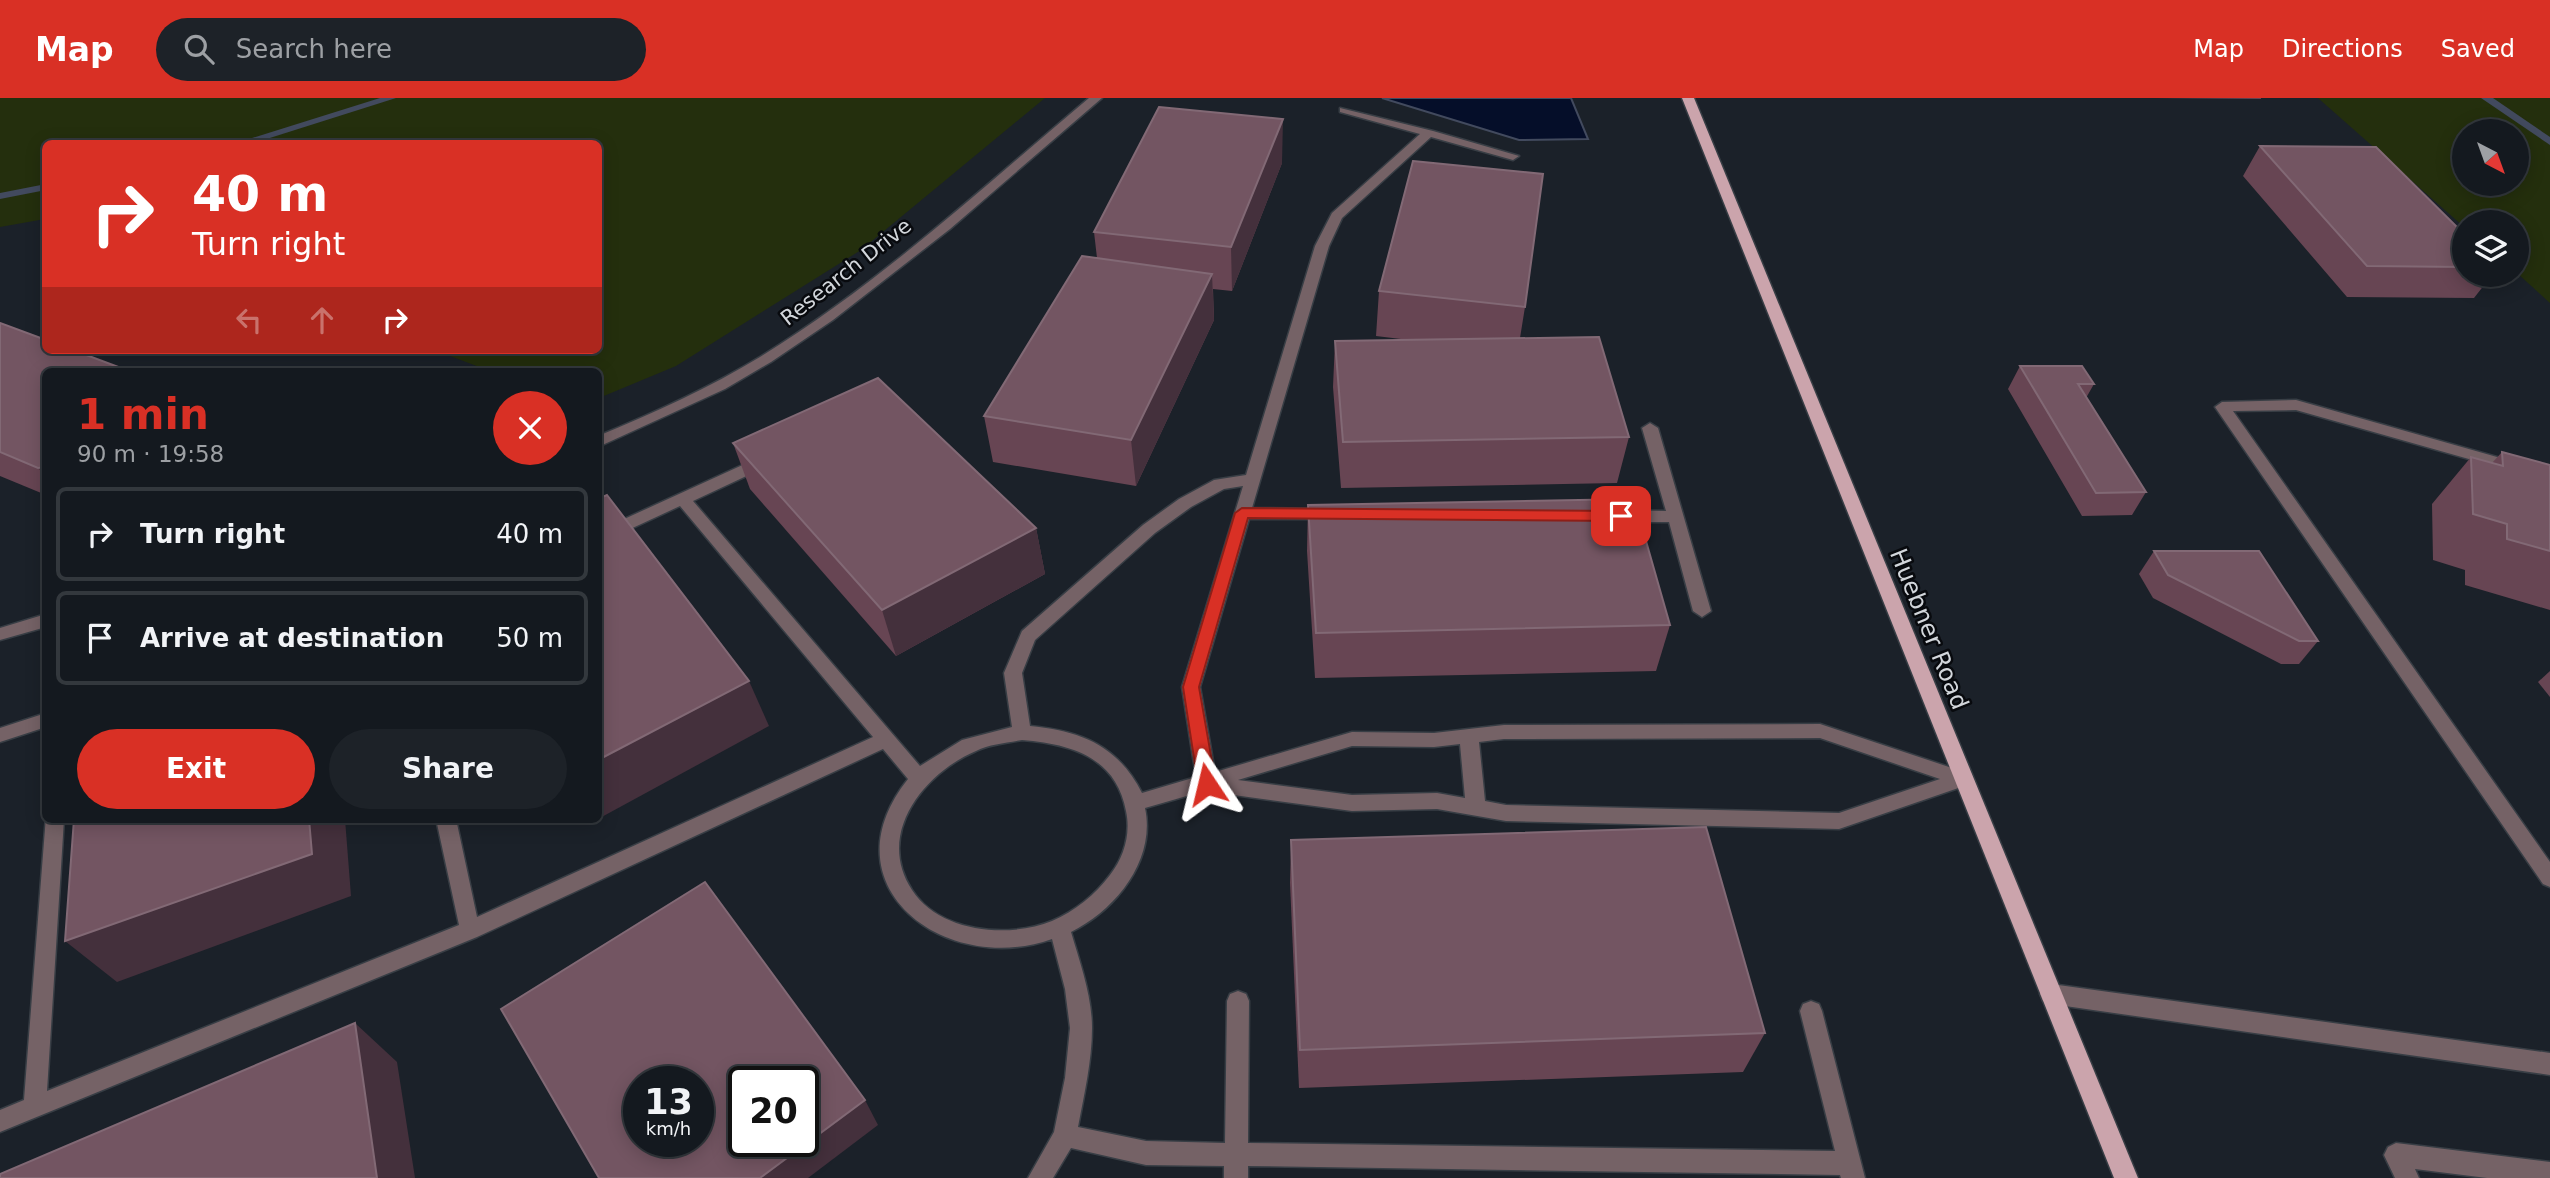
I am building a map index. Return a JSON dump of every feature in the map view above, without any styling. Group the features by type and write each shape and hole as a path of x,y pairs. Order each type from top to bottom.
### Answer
{"main road":[{"name":"Huebner Road","path":"1688,98 2126,1178"}],"street":[{"name":"Research Drive","path":"602,440 720,385 788,346 875,282 1096,98"},
{"path":"1344,110 1513,156"},
{"path":"1207,784 1191,687 1322,246 1336,216 1429,133"},
{"path":"2550,477 2296,405 2222,407 2550,878"},
{"path":"1650,428 1702,611"},
{"path":"602,536 782,453"},
{"path":"1022,733 1013,673 1028,636 1149,529 1185,503 1220,484 1253,479"},
{"path":"683,499 919,779"},
{"path":"1242,513 1354,514"},
{"path":"1605,516 1675,517"},
{"path":"0,634 42,621"},
{"path":"0,735 42,721"},
{"path":"1136,803 1352,739 1434,740 1504,732 1820,731 1964,779"},
{"path":"1022,733 1054,734 1082,743 1098,752 1126,778 1136,803 1139,830 1131,859 1115,886 1090,909 1059,928 1024,938 988,940 954,934 925,919 904,898 891,873 887,845 894,816 919,779 931,767 959,750 989,738 1022,733"},
{"path":"1469,736 1476,808"},
{"path":"0,1121 470,930 886,739"},
{"path":"1207,784 1352,803 1437,801 1506,813 1839,821 1964,779"},
{"path":"35,1107 54,823"},
{"path":"447,823 470,930"},
{"path":"1040,1178 1065,1135 1076,1078 1081,1028 1076,989 1059,928"},
{"path":"2051,994 2550,1064"},
{"path":"1236,1178 1238,1002"},
{"path":"1065,1135 1146,1153 1851,1171 1811,1011"},
{"path":"2407,1178 2396,1155 2550,1174"}],"green space":[{"path":"0,98 1045,98 861,250 676,366 602,397 602,368 482,368 445,354 602,354 602,140 42,140 42,220 0,227"},
{"path":"2318,98 2550,98 2550,303 2529,284 2529,210 2452,210 2452,216"}],"water":[{"path":"1382,98 1571,98 1588,139 1519,140"}],"building":[{"path":"1159,107 1283,119 1231,247 1094,232"},
{"path":"2260,146 2376,147 2452,222 2452,267 2367,266"},
{"path":"1413,161 1543,174 1525,307 1379,291"},
{"path":"1082,256 1212,274 1131,440 984,416"},
{"path":"0,323 42,339 42,354 84,354 121,368 42,368 42,468 0,452"},
{"path":"1599,337 1629,437 1343,442 1335,341"},
{"path":"2020,366 2082,366 2094,384 2078,384 2146,492 2096,493"},
{"path":"878,378 1036,528 882,610 733,443"},
{"path":"2502,452 2550,465 2550,551 2507,539 2507,524 2473,514 2471,457 2503,466"},
{"path":"607,495 749,681 602,758 602,497"},
{"path":"1634,499 1670,625 1316,633 1308,505"},
{"path":"2154,551 2259,551 2318,641 2299,641 2168,575"},
{"path":"74,823 309,823 312,854 65,941"},
{"path":"1706,827 1765,1033 1300,1050 1291,840"},
{"path":"705,882 865,1100 819,1134 819,1066 728,1066 728,1157 788,1157 760,1178 599,1178 501,1009"},
{"path":"355,1023 377,1178 0,1178 0,1174"}],"waterway":[{"path":"251,140 391,98"},
{"path":"2486,98 2550,142"},
{"path":"0,196 42,188"}],"route":[{"path":"1207,784 1191,687 1242,513 1621,516"}]}
